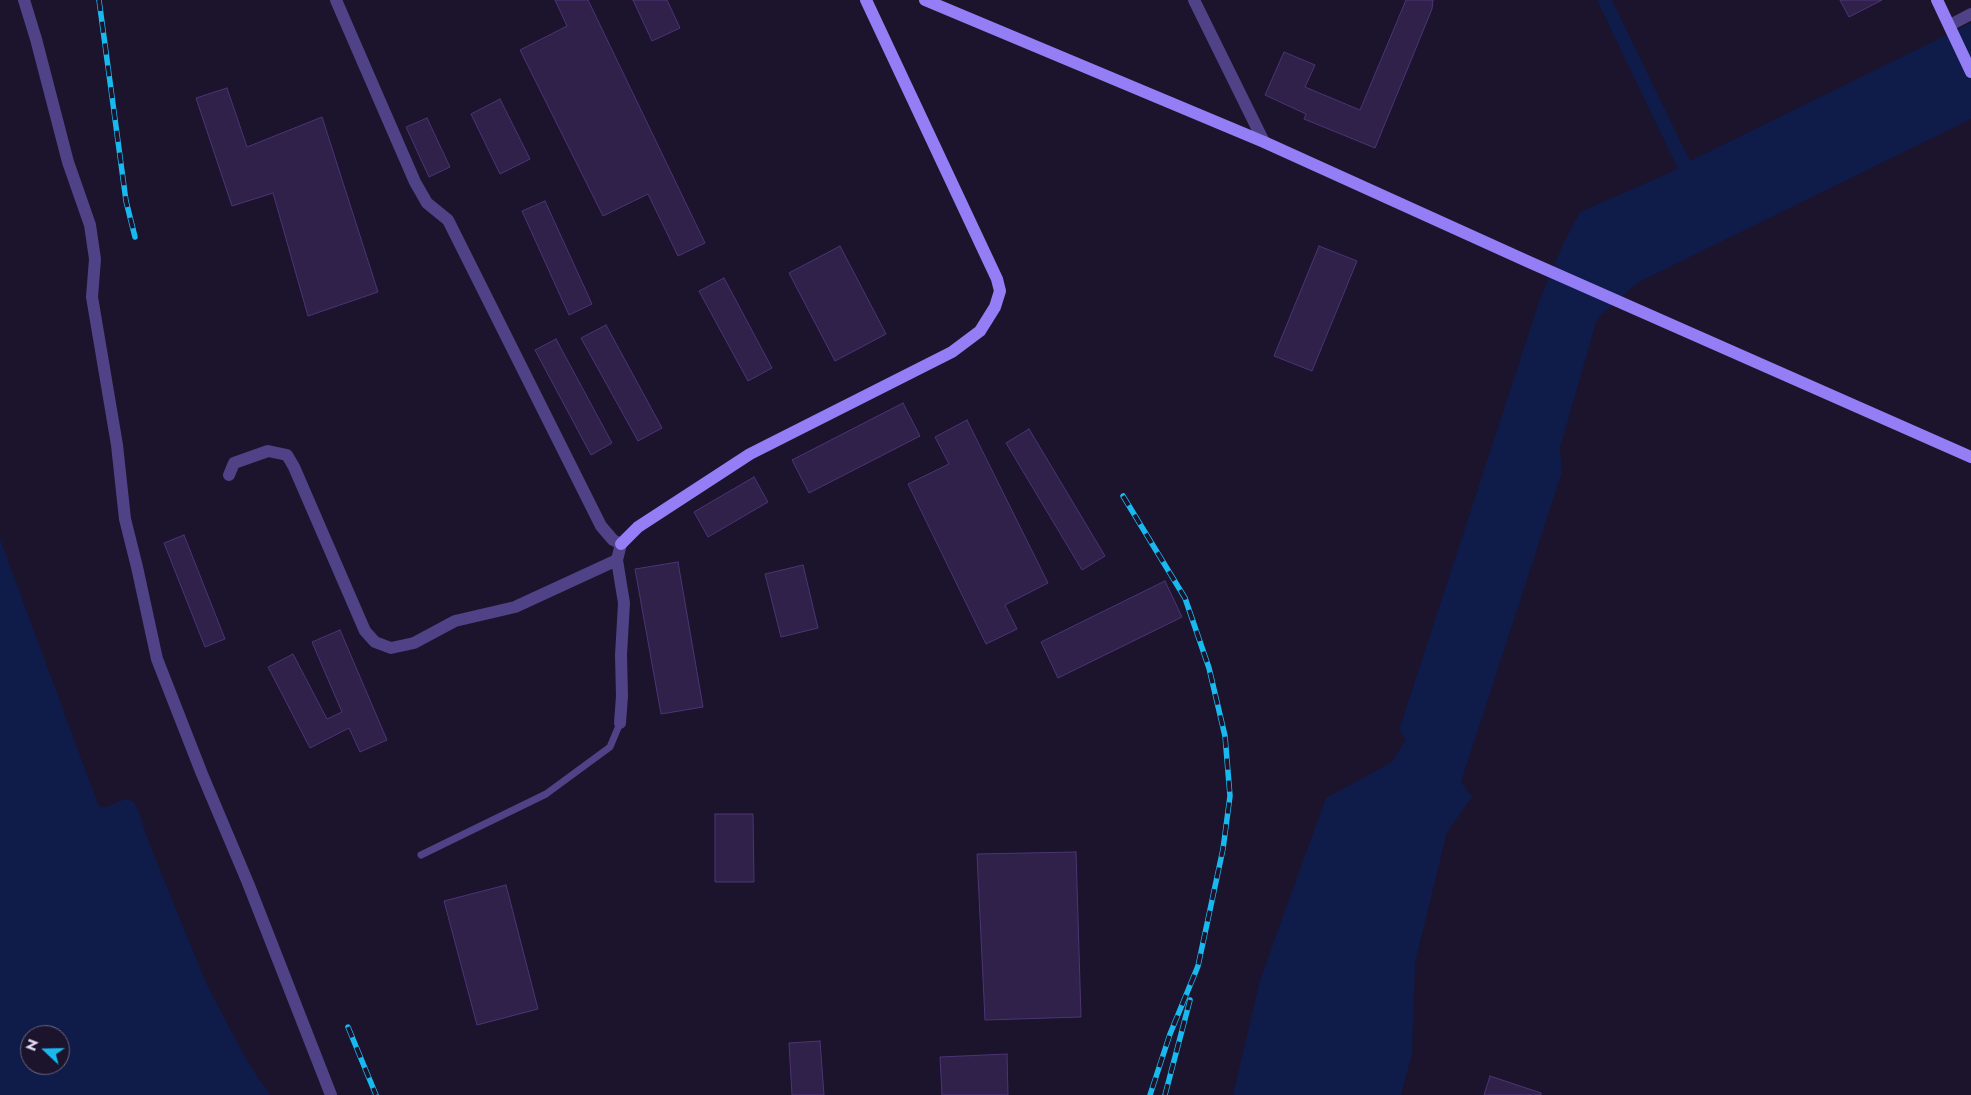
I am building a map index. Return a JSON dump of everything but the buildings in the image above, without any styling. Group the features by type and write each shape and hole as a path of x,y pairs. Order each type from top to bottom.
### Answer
{"main road":[{"path":"620,544 638,527 750,454 952,352 980,331 995,307 1000,291 997,279 866,0"},
{"path":"925,0 1264,142 1528,262 1971,457"},
{"path":"1937,0 1971,72"}],"street":[{"path":"24,0 68,162 90,225 95,259 92,296 117,445 125,519 157,659 331,1095"},
{"path":"336,0 415,182 427,202 448,220 601,526 613,540 620,544 617,560 624,603 620,723"},
{"path":"1194,0 1264,142"},
{"path":"1950,25 1971,14"},
{"path":"229,475 234,463 268,451 286,454 294,468 365,631 375,642 391,648 414,643 455,621 515,607 617,560"}],"lane":[{"path":"421,855 546,794 610,747 620,723"}],"water":[{"path":"1597,0 1612,0 1690,161 1971,23 1971,119 1637,283 1597,319 1560,448 1562,472 1461,782 1472,797 1447,832 1415,963 1412,1054 1401,1095 1233,1095 1260,980 1326,798 1392,762 1406,739 1399,730 1540,299 1564,242 1580,212 1678,169"},
{"path":"0,539 98,804 101,807 106,807 125,799 133,801 137,807 151,848 207,985 247,1061 270,1095 0,1095"}],"railway":[{"path":"99,0 126,201 135,237"},
{"path":"1123,496 1185,598 1209,668 1225,736 1230,796 1223,849 1198,966 1170,1034 1150,1095"},
{"path":"1165,1095 1190,1000"},
{"path":"348,1027 376,1095"}]}
